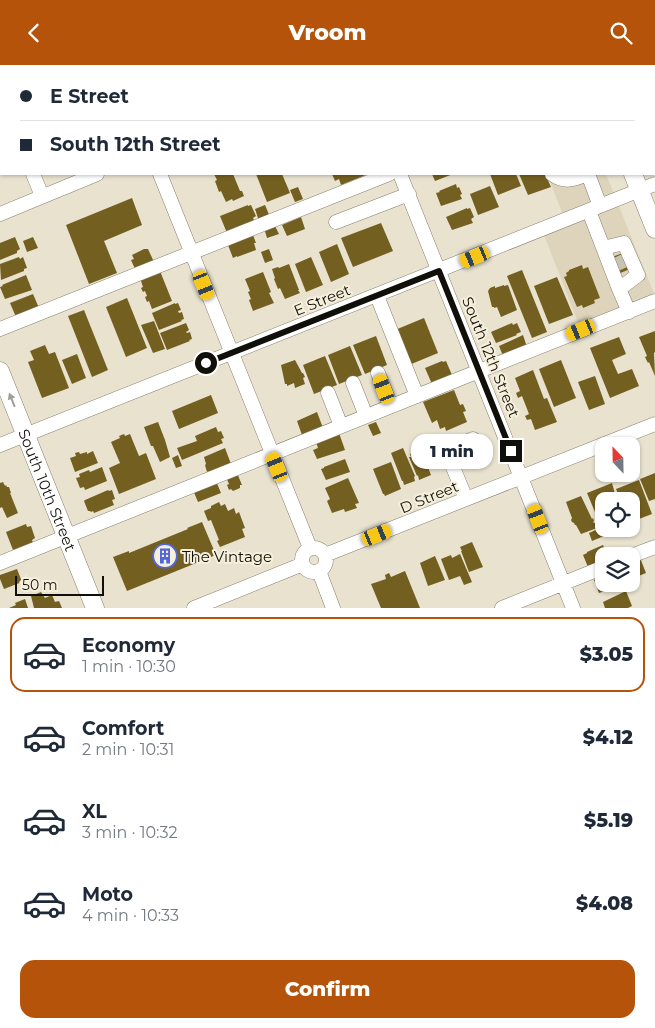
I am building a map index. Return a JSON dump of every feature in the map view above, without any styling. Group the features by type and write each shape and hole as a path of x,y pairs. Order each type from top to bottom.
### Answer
{"main road":[{"path":"642,183 655,229"},
{"name":"South 10th Street","path":"0,371 95,608"}],"street":[{"path":"33,175 42,196"},
{"path":"0,214 94,175"},
{"path":"160,175 310,549"},
{"path":"0,329 386,175"},
{"name":"South 12th Street","path":"400,175 573,608"},
{"path":"554,175 562,180 574,179 585,175"},
{"path":"588,175 603,248 638,275 619,289"},
{"name":"E Street","path":"0,445 594,208 642,183"},
{"path":"336,222 408,195"},
{"path":"603,248 624,243 619,289 629,312"},
{"path":"377,295 417,396"},
{"path":"0,563 655,301"},
{"path":"378,373 391,406"},
{"path":"353,383 366,416"},
{"path":"328,393 341,426"},
{"name":"D Street","path":"325,555 655,424"},
{"path":"466,499 446,450 474,439"},
{"path":"640,553 655,547"},
{"path":"315,548 320,549 325,555 325,564 319,571 308,571 303,564 305,551 315,548"},
{"path":"194,608 303,564"},
{"path":"319,571 333,608"},
{"path":"502,608 595,571"}],"shaded area":[{"path":"547,175 606,175 655,296 581,330 542,230 565,220"}],"building":[{"path":"214,175 233,175 244,196 226,202 221,191 219,192 215,181 217,180"},
{"path":"256,175 282,175 290,193 267,202"},
{"path":"332,175 366,175 341,185 339,179 335,181"},
{"path":"432,175 450,175 435,181"},
{"path":"490,175 516,175 521,186 498,195"},
{"path":"519,175 545,175 551,187 528,195"},
{"path":"456,184 462,194 460,195 462,199 441,206 436,193"},
{"path":"490,186 499,207 478,215 470,194"},
{"path":"298,187 303,199 295,202 290,190"},
{"path":"132,198 142,225 104,241 117,273 89,284 66,225"},
{"path":"251,205 256,216 253,218 255,222 227,233 220,216"},
{"path":"265,205 270,217 259,221 255,209"},
{"path":"470,208 474,217 471,219 473,223 452,230 446,217"},
{"path":"301,217 305,229 287,236 282,225"},
{"path":"381,223 393,251 353,267 341,238"},
{"path":"274,224 279,234 267,238 264,228"},
{"path":"253,235 256,250 233,258 228,245"},
{"path":"15,237 20,249 17,253 0,260 0,243"},
{"path":"33,237 38,248 27,252 23,241"},
{"path":"337,244 349,274 331,282 319,252"},
{"path":"148,249 154,262 136,271 131,260 134,259 132,255"},
{"path":"269,249 273,260 265,263 261,252"},
{"path":"623,253 630,269 618,274 612,257"},
{"path":"19,257 20,259 23,257 27,268 1,280 0,264"},
{"path":"311,257 323,285 306,292 295,264"},
{"path":"289,264 300,293 285,299 280,288 278,289 272,269"},
{"path":"582,265 583,269 588,267 600,298 594,300 595,303 583,308 582,305 577,307 564,277 567,276 566,273 569,270"},
{"path":"522,270 547,332 532,338 507,276"},
{"path":"160,271 172,301 152,309 145,297 147,296 145,291 143,292 141,288 143,287 140,278"},
{"path":"263,272 274,303 253,311 249,300 251,299 248,292 250,291 245,279"},
{"path":"26,275 32,290 5,299 0,287"},
{"path":"557,277 573,315 549,324 534,286"},
{"path":"508,285 517,310 501,317 497,307 492,307 488,291 495,286 495,288"},
{"path":"33,294 39,308 16,317 10,303"},
{"path":"127,298 147,348 126,357 106,307"},
{"path":"178,303 181,310 178,311 179,313 182,312 184,319 159,330 152,313"},
{"path":"84,310 108,370 92,377 68,316"},
{"path":"424,318 438,353 409,365 395,330"},
{"path":"154,321 165,349 153,353 141,325"},
{"path":"186,323 189,330 186,332 190,332 192,339 167,350 160,333"},
{"path":"512,323 513,325 517,323 521,332 496,343 491,332"},
{"path":"655,331 655,376 645,357 647,356 639,337"},
{"path":"523,335 527,347 503,356 499,346"},
{"path":"376,336 387,365 365,374 353,345"},
{"path":"619,337 626,354 612,360 618,374 632,369 639,386 610,398 590,348"},
{"path":"45,345 49,354 55,352 69,388 42,398 28,362 34,360 30,351"},
{"path":"350,346 362,375 339,384 328,355"},
{"path":"77,354 86,378 72,384 62,360"},
{"path":"325,356 337,385 314,394 303,365"},
{"path":"295,360 305,377 303,378 305,384 295,388 294,383 287,386 285,384 281,365"},
{"path":"561,360 576,398 554,407 539,369"},
{"path":"446,361 452,375 432,384 425,368"},
{"path":"533,370 544,399 547,398 557,422 535,430 531,419 527,420 525,416 529,414 522,396 518,398 516,393 520,391 515,378"},
{"path":"595,376 605,404 589,410 578,382"},
{"path":"454,390 460,405 463,404 466,411 463,412 467,422 446,431 445,427 440,429 437,420 432,423 423,402"},
{"path":"211,395 218,413 179,429 172,411"},
{"path":"317,412 323,428 302,435 297,421"},
{"path":"158,422 170,457 160,462 153,446 151,446 144,427"},
{"path":"376,422 381,433 373,436 368,425"},
{"path":"216,427 218,432 221,431 224,438 221,439 223,443 182,460 177,448 197,441 195,436"},
{"path":"339,433 345,450 317,459 313,450 318,448 316,442"},
{"path":"124,434 125,436 130,434 139,456 146,453 156,479 119,494 109,468 120,463 111,442"},
{"path":"225,448 231,464 207,472 204,457"},
{"path":"403,448 415,476 415,481 404,485 391,453"},
{"path":"93,451 98,463 75,472 70,458 76,456 75,453 87,452 87,454"},
{"path":"417,451 418,454 422,452 431,475 419,480 409,457 411,457 410,454"},
{"path":"178,455 182,466 176,468 172,458"},
{"path":"345,459 350,472 326,480 321,469"},
{"path":"391,462 401,489 385,496 373,469"},
{"path":"102,467 107,481 85,490 84,487 80,488 76,478 80,477 79,474"},
{"path":"237,473 242,485 233,491 229,490 226,477"},
{"path":"655,473 655,499 649,501 640,479"},
{"path":"348,478 359,503 355,504 357,508 345,512 344,509 332,513 327,501 330,499 325,488"},
{"path":"216,481 221,493 198,502 193,490"},
{"path":"3,482 5,486 9,487 18,513 7,518 2,507 0,508 0,483"},
{"path":"612,483 614,492 595,492 595,512 587,493"},
{"path":"631,483 640,483 652,514 640,519 640,492 617,492 616,489"},
{"path":"112,490 115,499 112,500 114,505 94,513 93,511 88,511 84,501"},
{"path":"581,496 593,518 595,529 581,534 571,520 566,502"},
{"path":"219,502 221,506 225,504 228,511 234,508 236,514 239,512 245,528 242,529 245,537 220,547 211,520 208,521 204,511"},
{"name":"The Vintage","path":"202,522 216,555 127,591 113,557 129,551 129,553"},
{"path":"26,524 27,527 31,526 35,538 32,540 33,543 13,550 6,532"},
{"path":"595,530 595,537 602,537 592,541 589,533"},
{"path":"472,542 483,567 469,572 460,547"},
{"path":"595,548 595,565 588,567 583,555"},
{"path":"460,554 472,582 464,585 460,576 449,580 441,559 451,555 452,558"},
{"path":"435,556 445,580 428,586 420,563"},
{"path":"640,558 646,573 640,575"},
{"path":"17,569 22,582 4,589 0,575"},
{"path":"405,571 420,608 381,608 371,584 386,579 385,575 389,573 391,577"},
{"path":"41,592 45,598 52,595 55,602 59,601 62,608 34,608 31,596"},
{"path":"626,592 632,606 628,608 605,608 603,602"},
{"path":"25,599 28,608 9,608 16,605 15,603"}],"tunnel":[{"path":"615,265 626,260"}],"place":[{"name":"The Vintage","path":"165,556"}],"route":[{"path":"206,363 439,271 511,451"}]}
